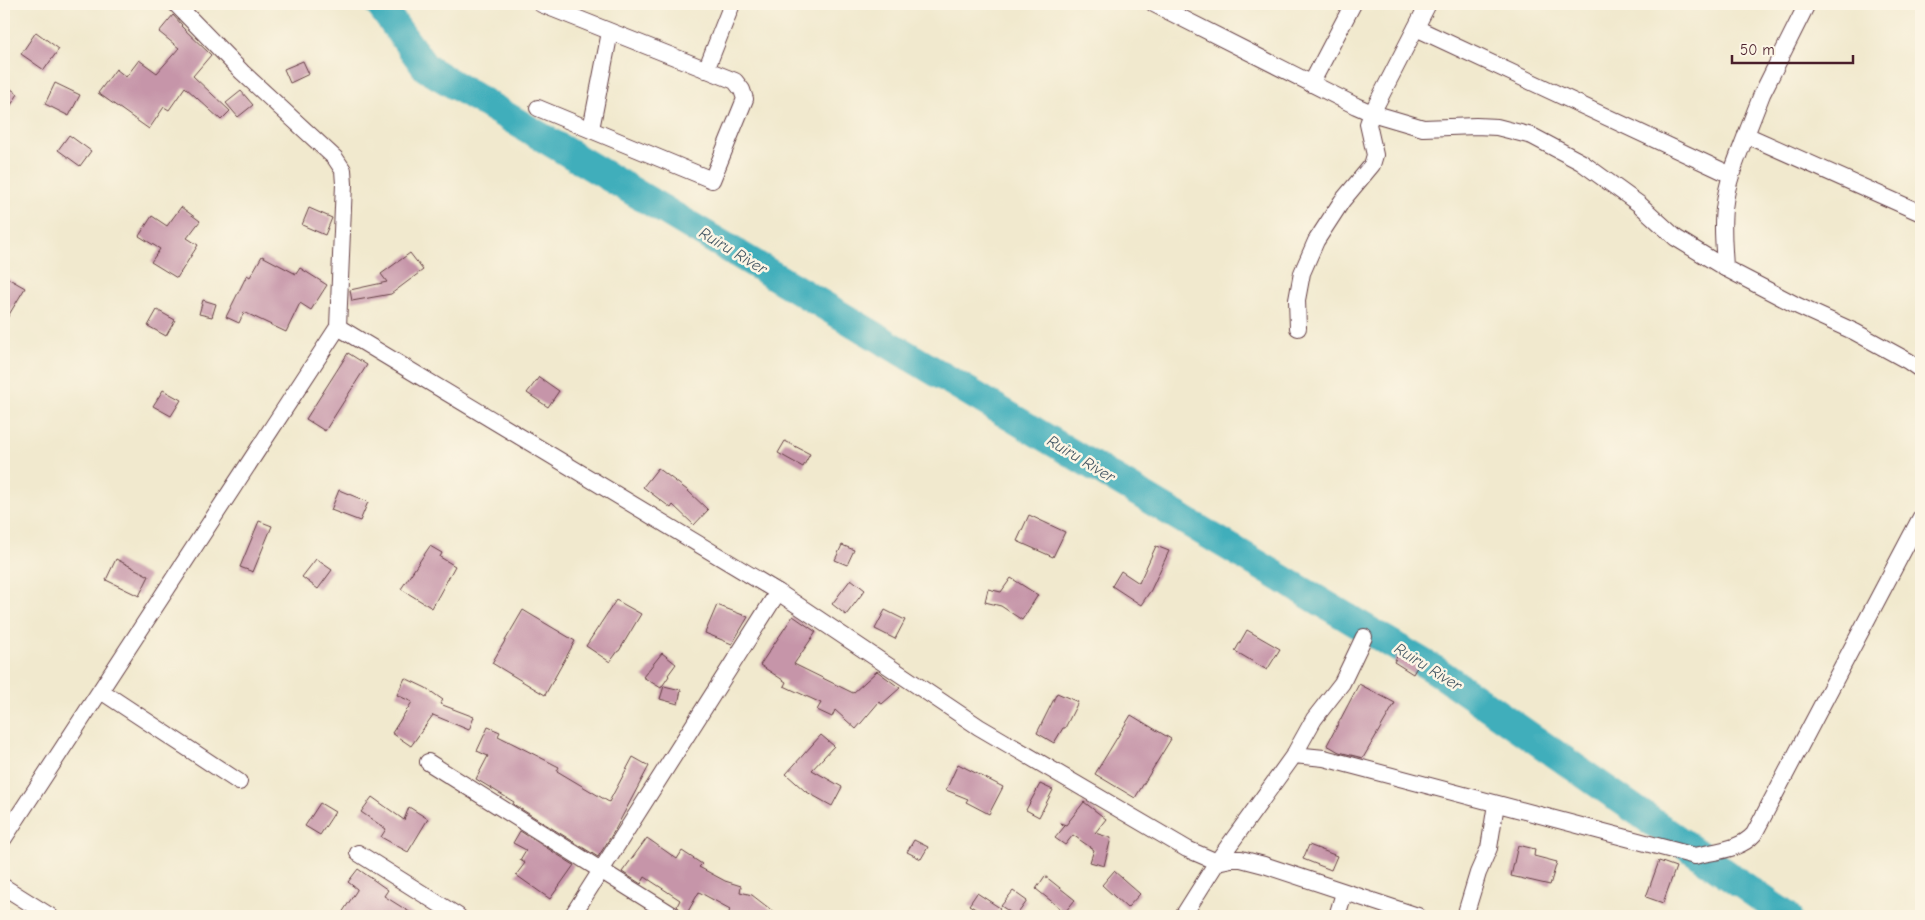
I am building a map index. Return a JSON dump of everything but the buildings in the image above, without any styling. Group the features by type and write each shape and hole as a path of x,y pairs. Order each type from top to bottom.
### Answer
{"street":[{"path":"4,838 338,327 344,184 342,170 335,158 242,72 176,4"},
{"path":"538,108 712,180 745,99 742,90 735,82 541,4"},
{"path":"706,70 732,4"},
{"path":"1154,4 1372,113 1423,128 1476,126 1497,128 1532,136 1581,162 1639,204 1676,238 1724,268 1798,306 1855,332 1921,370"},
{"path":"1311,84 1353,4"},
{"path":"1298,328 1297,300 1302,273 1316,241 1342,201 1372,165 1375,155 1368,124 1428,4"},
{"path":"1724,268 1724,202 1731,175 1762,94 1807,4"},
{"path":"1416,28 1731,175"},
{"path":"591,129 610,32"},
{"path":"1746,135 1921,213"},
{"path":"338,327 778,592 979,727 1187,849 1217,862 1231,858 1241,859 1418,916"},
{"path":"1294,755 1324,758 1695,856 1738,846 1750,839 1754,834 1921,518"},
{"path":"572,916 778,592"},
{"path":"1184,915 1217,862 1294,755 1314,720 1342,683 1364,637"},
{"path":"101,691 239,782"},
{"path":"428,762 674,916"},
{"path":"1466,916 1478,873 1489,848 1496,804"},
{"path":"358,854 458,916"},
{"path":"4,887 50,916"},
{"path":"1337,916 1344,893"}],"waterway":[{"name":"Ruiru River","path":"379,4 426,68 1437,671 1787,916"}]}
